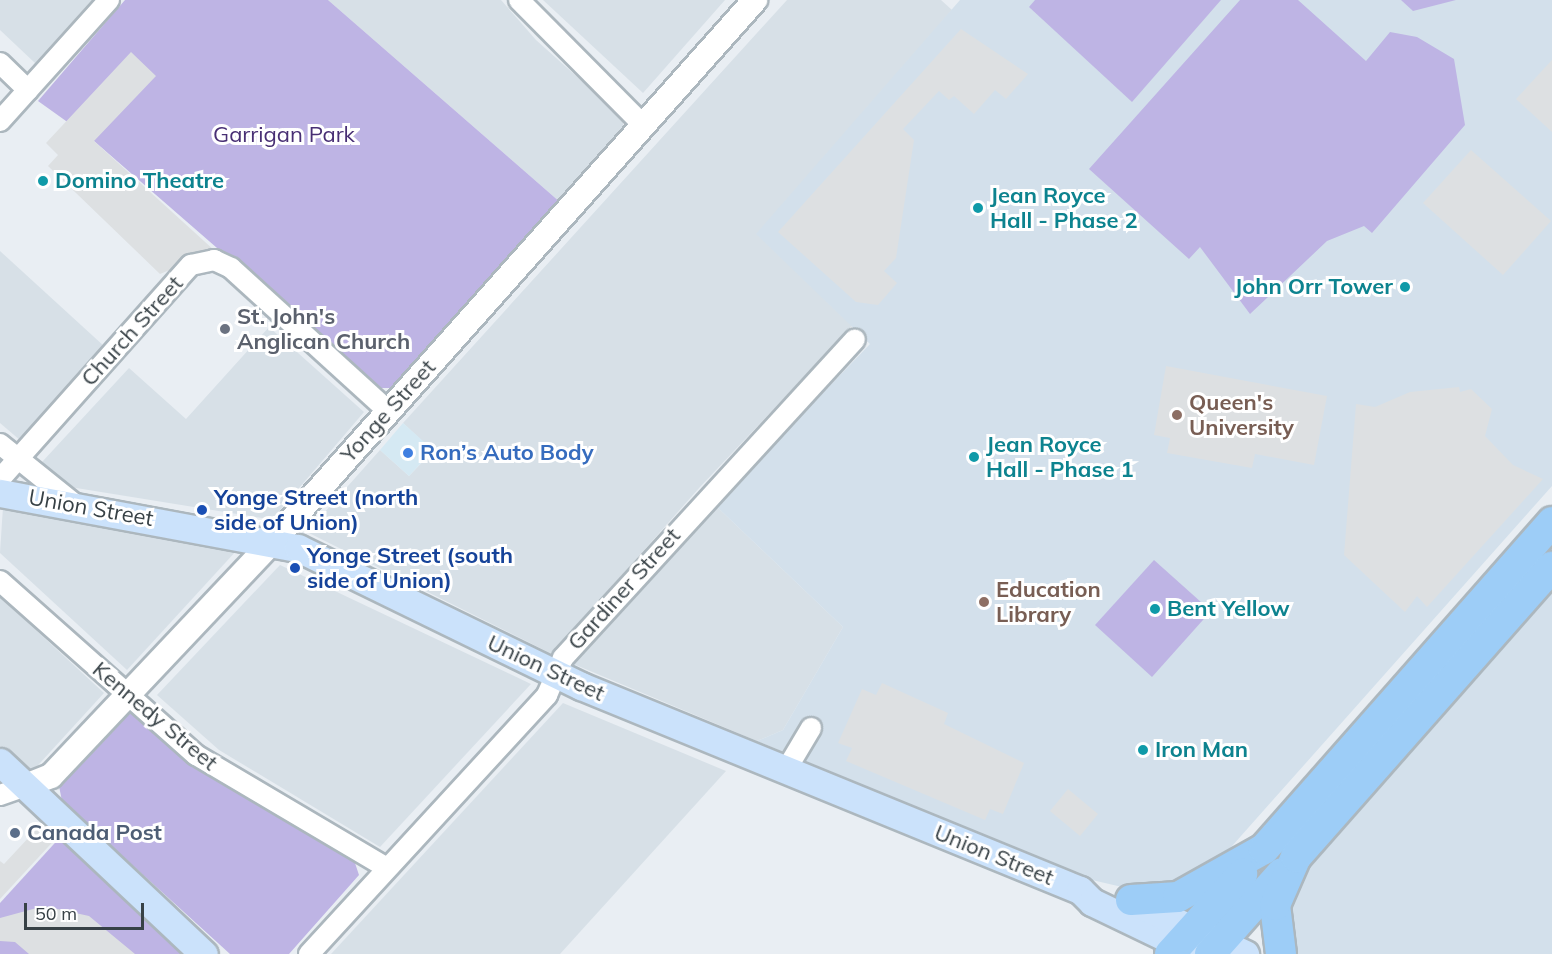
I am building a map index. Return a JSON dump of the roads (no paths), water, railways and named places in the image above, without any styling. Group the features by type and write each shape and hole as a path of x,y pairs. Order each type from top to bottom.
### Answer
{"main road":[{"name":"Union Street","path":"0,493 273,541 325,559 556,675 1080,890 1092,902 1203,947"},
{"path":"1203,947 1264,849 1552,522"},
{"path":"1203,947 1296,857 1552,567"},
{"path":"0,762 204,954"},
{"path":"1131,900 1181,896 1264,849"},
{"path":"1281,954 1275,905 1296,857"},
{"name":"Union Street","path":"1080,890 1095,886 1131,900 1203,947"}],"street":[{"path":"0,121 109,0"},
{"path":"519,0 643,125"},
{"name":"Yonge Street","path":"0,795 51,776 273,541 387,410 755,0"},
{"path":"0,63 28,90"},
{"name":"Church Street","path":"0,479 191,266 214,260 231,268 387,410"},
{"name":"Gardiner Street","path":"309,954 547,694 571,649 855,339"},
{"path":"0,444 75,505"},
{"name":"Kennedy Street","path":"0,580 196,755 387,868"},
{"path":"786,770 811,728"}],"place":[{"name":"Domino Theatre","path":"43,181"},
{"name":"Jean Royce Hall - Phase 2","path":"978,208"},
{"name":"John Orr Tower","path":"1405,287"},
{"name":"St. John's Anglican Church","path":"225,329"},
{"name":"Queen's University","path":"1177,415"},
{"name":"Ron’s Auto Body","path":"408,453"},
{"name":"Jean Royce Hall - Phase 1","path":"974,457"},
{"name":"Yonge Street (north side of Union)","path":"202,510"},
{"name":"Yonge Street (south side of Union)","path":"295,568"},
{"name":"Education Library","path":"984,602"},
{"name":"Bent Yellow","path":"1155,609"},
{"name":"Iron Man","path":"1143,750"},
{"name":"Canada Post","path":"15,833"}],"park label":[{"name":"Garrigan Park","path":"284,135"}]}
